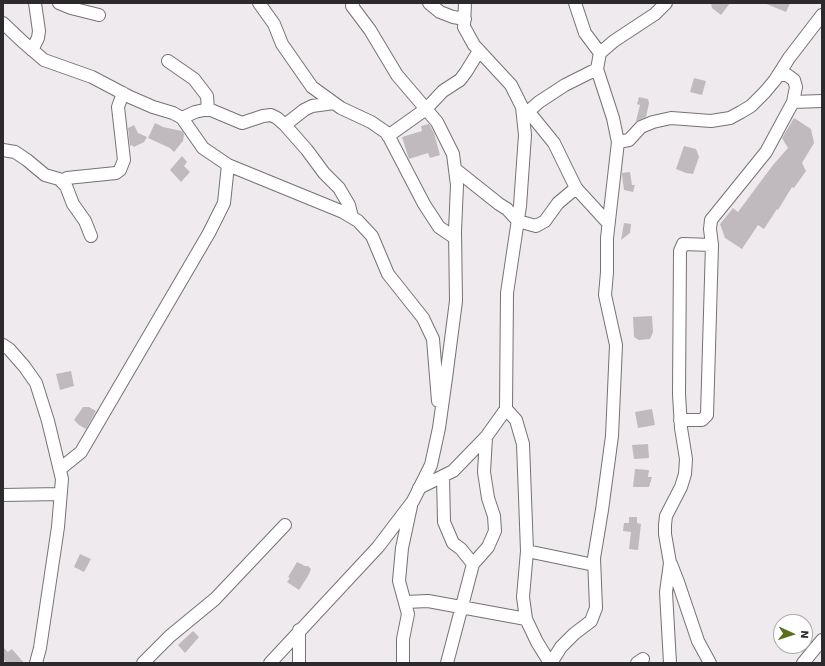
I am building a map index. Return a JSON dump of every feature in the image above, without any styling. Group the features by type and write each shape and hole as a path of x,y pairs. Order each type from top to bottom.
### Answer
{"street":[{"path":"32,50 38,38 39,31 35,3"},
{"path":"59,3 71,8 99,15"},
{"path":"259,3 274,24 282,44 312,86 341,108 371,122 387,133 424,204 439,227 455,238"},
{"path":"429,3 440,12 453,17 465,19"},
{"path":"465,3 464,27 474,45 511,85 526,114 554,143 576,188 608,224"},
{"path":"576,3 585,33 600,53"},
{"path":"506,409 516,420 523,444 527,550 523,597 526,619 536,642 550,663 561,647 574,634 591,621 596,608 594,558 612,436 616,345 606,295 607,238 618,142 613,118 597,69 600,53 614,41 655,14 666,3"},
{"path":"270,663 299,630 378,547 412,501 431,465 439,428 456,302 455,238 457,185 453,154 437,122 397,75 370,30 351,4"},
{"path":"618,142 629,140 641,127 671,118 711,121 730,118 751,106 765,92 822,15"},
{"path":"3,23 44,60 92,77 153,108 173,113 182,118 204,148 228,165 343,212 358,221 372,236 388,274 423,318 433,339 436,362 439,428"},
{"path":"388,136 426,109 443,91 460,80 479,51"},
{"path":"168,61 194,79 207,96 208,110"},
{"path":"419,488 453,471 486,438 506,409 507,293 518,221 526,114 539,102 565,85 597,69"},
{"path":"680,420 702,420 707,415 712,245 710,229 711,220 766,152 792,102 796,87 794,80 788,75 778,75"},
{"path":"62,182 67,178 116,174 120,170 124,160 118,107 123,94"},
{"path":"792,102 822,101"},
{"path":"285,125 304,110 312,106 334,103"},
{"path":"182,118 195,112 208,110 242,123 271,115 285,125 308,150 324,173 339,188 349,205 352,217"},
{"path":"3,150 15,152 28,160 45,175 59,179 66,186 73,204 85,221 91,236"},
{"path":"60,469 81,452 209,233 224,203 228,165"},
{"path":"455,169 507,209 518,221 536,226 545,221 558,203 576,188"},
{"path":"710,663 698,641 670,563 665,534 666,516 681,487 686,459 680,420 679,394 680,251 683,244 712,245"},
{"path":"3,345 9,349 24,366 36,383 48,421 62,479 58,527 40,648 36,663"},
{"path":"447,663 473,564 488,547 495,531 494,516 488,498 484,472 486,438"},
{"path":"443,476 444,522 453,543 461,549 473,564"},
{"path":"3,496 60,494"},
{"path":"402,663 403,639 408,614 399,581 402,548 412,501"},
{"path":"143,663 170,636 215,599 284,525"},
{"path":"527,550 594,566"},
{"path":"670,563 666,592 670,663"},
{"path":"405,602 428,601 526,619"},
{"path":"299,630 299,663"},
{"path":"803,663 822,640"}],"building":[{"path":"711,3 730,3 721,15 712,8"},
{"path":"764,3 790,3 786,12"},
{"path":"694,78 706,81 702,95 690,92"},
{"path":"639,97 648,99 649,103 646,117 636,121 640,105 637,104"},
{"path":"794,118 811,129 814,143 802,163 806,171 794,188 792,187 764,229 758,225 742,249 725,238 720,224 733,208 738,212 773,165 788,148 782,138"},
{"path":"155,123 163,127 182,131 184,134 183,141 174,152 170,148 148,138"},
{"path":"429,124 434,133 440,155 430,158 428,153 409,159 402,137 422,131 421,126"},
{"path":"134,125 138,133 147,137 144,142 134,147 132,145 130,146 128,128"},
{"path":"684,146 696,149 699,157 693,174 676,169"},
{"path":"182,156 187,162 184,166 190,172 181,182 170,170"},
{"path":"630,172 632,185 635,185 633,192 624,190 622,173"},
{"path":"624,223 631,224 630,233 621,240"},
{"path":"652,316 653,332 650,339 639,340 634,337 633,317"},
{"path":"71,371 74,386 60,390 56,374"},
{"path":"83,407 89,407 96,411 86,429 74,420"},
{"path":"652,409 655,425 638,428 635,412"},
{"path":"648,444 649,458 634,459 632,445"},
{"path":"635,469 649,470 648,477 652,477 649,487 633,487"},
{"path":"629,517 637,517 637,523 641,524 638,550 629,549 631,532 623,531 624,523 629,523"},
{"path":"80,554 91,559 84,572 74,567"},
{"path":"297,562 308,566 311,569 299,590 287,582 290,578 288,577"},
{"path":"193,631 199,637 185,653 178,645"},
{"path":"3,647 8,652 12,649 24,663 7,663 3,659"}]}
